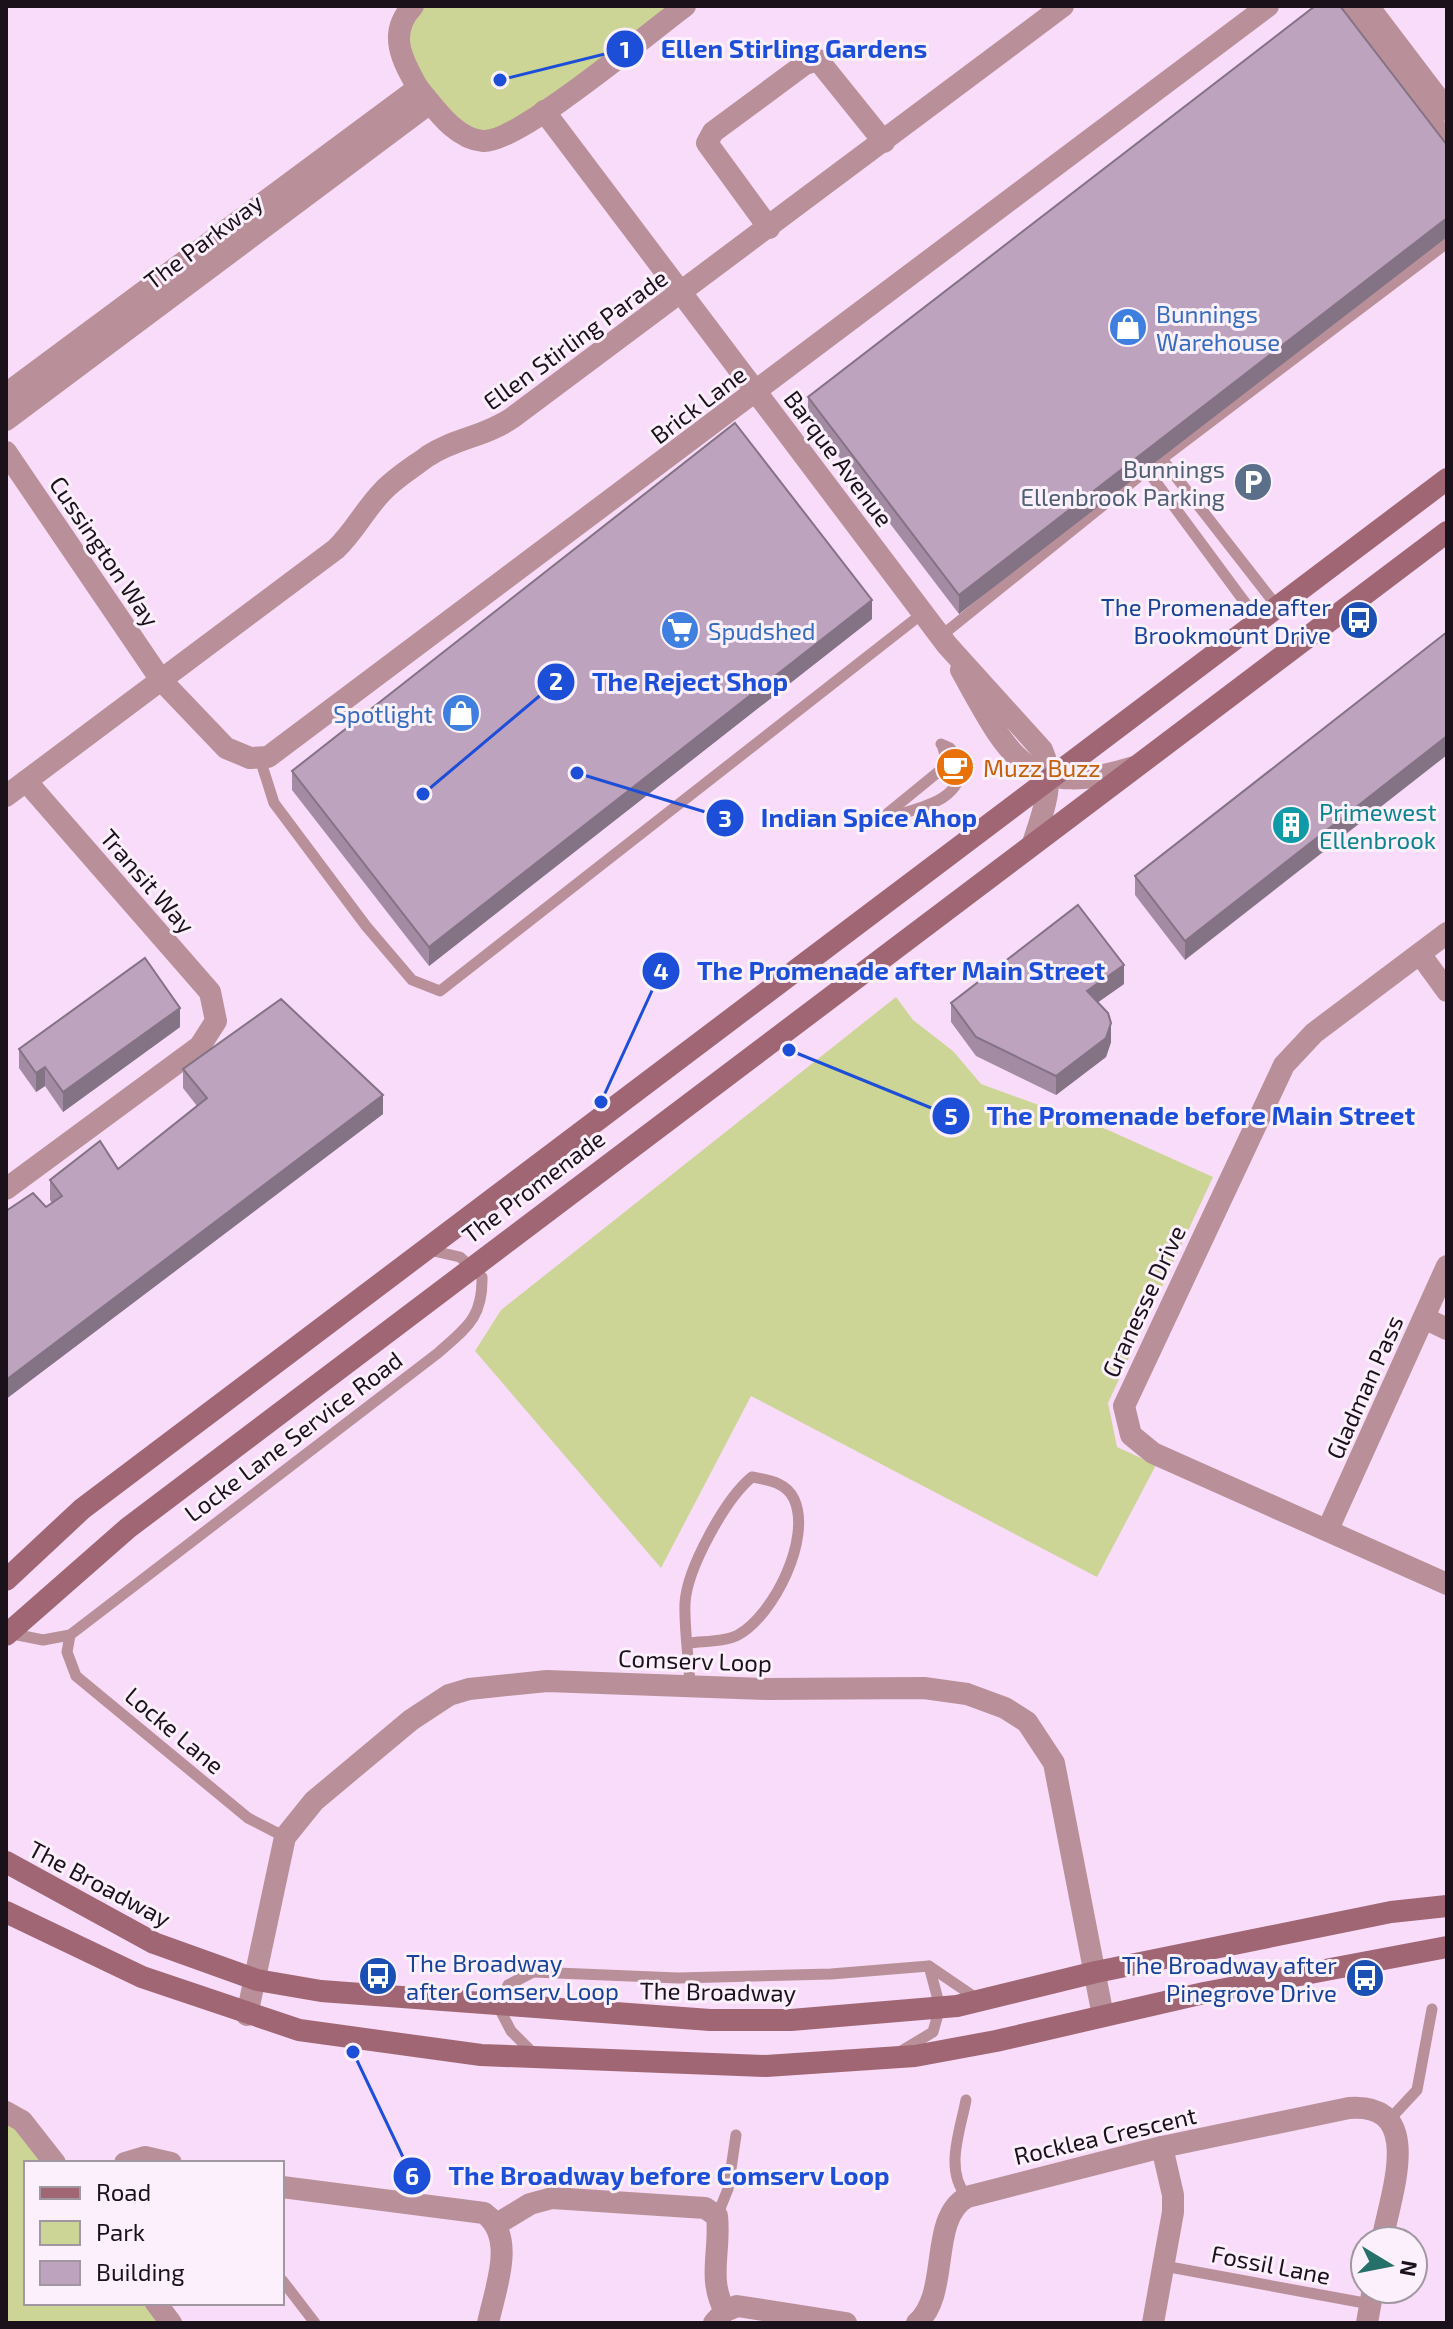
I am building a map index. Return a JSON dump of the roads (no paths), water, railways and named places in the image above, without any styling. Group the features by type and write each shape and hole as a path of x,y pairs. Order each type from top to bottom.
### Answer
{"main road":[{"name":"The Promenade","path":"6,1580 82,1509 1049,776 1447,479"},
{"name":"The Promenade","path":"7,1634 128,1528 472,1265 1447,532"},
{"name":"The Broadway","path":"6,1862 154,1943 257,1980 321,1991 710,2020 791,2020 981,2001 1096,1972 1391,1912 1447,1906"},
{"path":"6,1912 142,1977 247,2015 314,2032 481,2055 766,2066 882,2058 996,2041 1363,1961 1447,1947"}],"street":[{"path":"413,6 400,25 397,37 400,52 424,96 465,136 482,141 499,140 544,111 685,6"},
{"name":"Brick Lane","path":"260,759 277,752 1268,6"},
{"path":"1344,6 1447,143"},
{"path":"1368,6 1447,110"},
{"name":"Ellen Stirling Parade","path":"6,796 336,549 357,530 383,490 429,455 450,443 489,434 884,142 1049,10"},
{"path":"769,228 707,143 708,137 724,123 805,64 818,60 884,142"},
{"name":"The Parkway","path":"6,394 424,96"},
{"name":"The Parkway","path":"6,420 424,96"},
{"name":"Barque Avenue","path":"544,111 944,640 1017,761 1049,776 1075,781 1134,767"},
{"name":"Cussington Way","path":"6,452 161,680"},
{"path":"161,680 226,748 241,756 260,759"},
{"path":"1033,843 1042,816 1049,776"},
{"name":"Transit Way","path":"6,1189 200,1046 216,1021 210,992 26,781"},
{"name":"Granesse Drive","path":"1447,933 1314,1033 1284,1065 1272,1084 1124,1406 1131,1435 1153,1453 1447,1584"},
{"path":"1420,954 1447,991"},
{"name":"Gladman Pass","path":"1328,1529 1447,1266"},
{"path":"1424,1318 1447,1329"},
{"name":"Comserv Loop","path":"247,2015 257,1980 285,1837 314,1801 411,1720 449,1695 495,1683 523,1681 947,1690 987,1700 1027,1722 1054,1763 1103,2016"},
{"name":"Rocklea Crescent","path":"967,2197 1162,2147 1349,2108 1376,2109 1390,2119"},
{"path":"6,2112 22,2121 53,2161"},
{"path":"1385,2225 1398,2156 1398,2140 1390,2119"},
{"path":"1153,2323 1173,2195 1162,2147"},
{"path":"132,2161 145,2157 162,2161"},
{"path":"284,2187 372,2201 473,2209 497,2224 502,2248 488,2323"},
{"path":"917,2323 928,2308 935,2289 950,2215 967,2197"},
{"path":"497,2224 530,2204 552,2198 697,2205 717,2216 714,2276 720,2317 753,2307 846,2323"},
{"path":"158,2305 171,2323"}],"lane":[{"path":"944,640 1147,470 1447,243"},
{"path":"1162,459 1276,605"},
{"path":"1147,470 1258,620"},
{"path":"260,759 274,803 366,926 412,980 432,990 445,990 923,613"},
{"path":"941,744 950,748 961,765 958,781 951,790 929,805 875,824 948,764 941,744"},
{"path":"425,1250 443,1251 472,1265"},
{"name":"Locke Lane Service Road","path":"7,1634 43,1640 70,1635 438,1353 472,1323 483,1298 482,1277 472,1265"},
{"path":"689,1643 736,1637 757,1622 775,1597 791,1561 799,1525 794,1497 778,1482 752,1477 724,1511 689,1580 685,1602 690,1685"},
{"name":"Locke Lane","path":"70,1635 67,1652 76,1676 248,1818 285,1837"},
{"path":"882,2058 913,2046 933,2032 940,2007 929,1966"},
{"path":"535,2055 511,2031 498,2006 508,1985 533,1972 678,1978 831,1974 929,1966 981,2001"},
{"path":"1390,2119 1417,2090 1432,2009"},
{"path":"966,2100 953,2169 957,2186 967,2197"},
{"path":"717,2216 728,2189 736,2135"},
{"name":"Fossil Lane","path":"1164,2266 1349,2301"},
{"path":"284,2283 315,2323"}],"place":[{"name":"Ellen Stirling Gardens","path":"500,80"},
{"name":"Bunnings Warehouse","path":"1128,327"},
{"name":"Bunnings Ellenbrook Parking","path":"1253,482"},
{"name":"The Promenade after Brookmount Drive","path":"1359,620"},
{"name":"Spudshed","path":"680,630"},
{"name":"Spotlight","path":"461,713"},
{"name":"Muzz Buzz","path":"955,767"},
{"name":"Indian Spice Ahop","path":"577,773"},
{"name":"The Reject Shop","path":"423,794"},
{"name":"Primewest Ellenbrook","path":"1291,825"},
{"name":"The Promenade before Main Street","path":"789,1050"},
{"name":"The Promenade after Main Street","path":"601,1102"},
{"name":"The Broadway after Comserv Loop","path":"378,1976"},
{"name":"The Broadway after Pinegrove Drive","path":"1365,1978"},
{"name":"The Broadway before Comserv Loop","path":"353,2052"}]}
